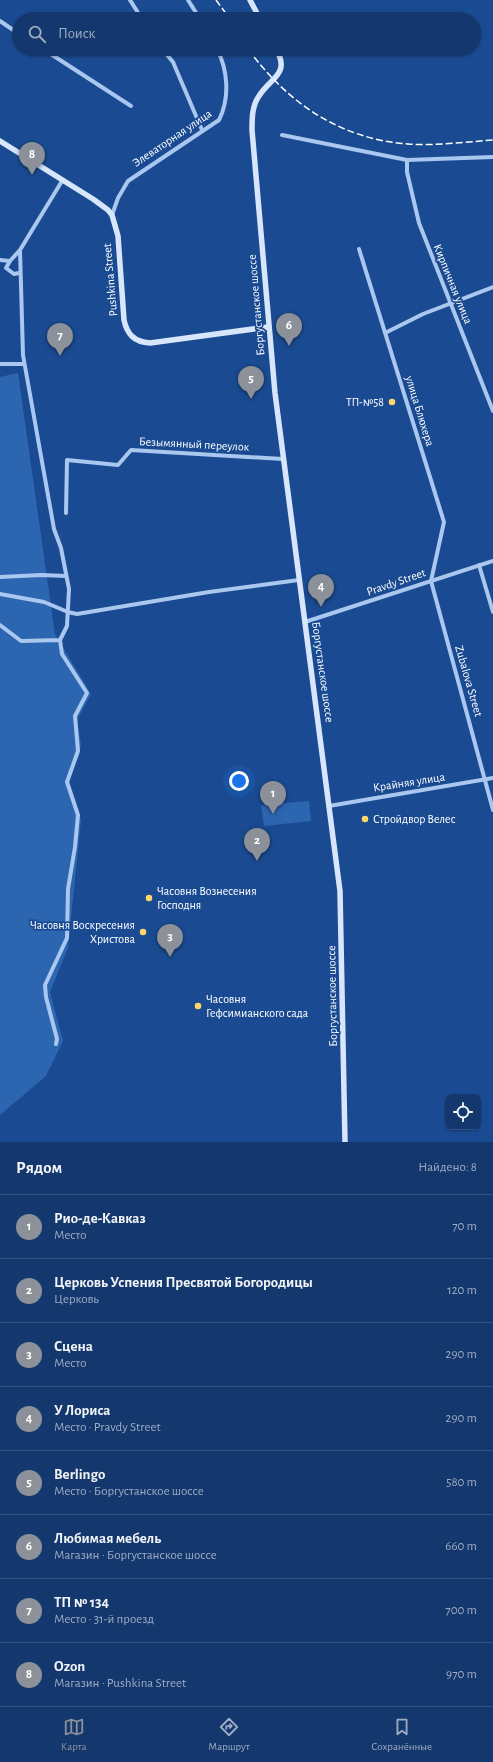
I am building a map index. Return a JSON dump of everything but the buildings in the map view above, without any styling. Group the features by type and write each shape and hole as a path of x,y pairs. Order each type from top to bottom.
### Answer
{"street":[{"path":"130,0 138,12"},
{"path":"188,0 196,12"},
{"path":"250,0 256,12"},
{"path":"0,21 12,29"},
{"path":"54,56 131,106"},
{"path":"168,56 173,62 202,130"},
{"name":"Элеваторная улица","path":"112,215 118,198 128,180 219,120 224,109 225,71 220,56"},
{"name":"Боргустанское шоссе","path":"280,56 282,60 280,72 258,96 255,103 252,120 254,157 268,327 283,459 340,891 342,924 345,1142"},
{"path":"282,135 407,160 493,157"},
{"path":"0,141 62,181 97,201 112,215"},
{"name":"Кирпичная улица","path":"407,160 407,172 419,223 493,411"},
{"path":"19,273 14,274 6,268 20,250 62,181"},
{"name":"Pushkina Street","path":"112,215 118,236 124,320 126,328 134,338 141,342 150,343 268,327"},
{"name":"улица Блюхера","path":"359,249 444,522 431,581"},
{"path":"20,250 19,273 24,364 54,528 61,548 69,589 67,626 60,640 62,654 87,693 75,716 78,750 68,782 78,815 75,847 68,889 67,938 45,985 46,997 57,1038 56,1044"},
{"path":"0,260 10,261"},
{"path":"385,333 423,314 493,287"},
{"path":"0,364 24,364"},
{"name":"Безымянный переулок","path":"66,513 66,460 118,465 131,450 283,459"},
{"name":"Pravdy Street","path":"305,622 493,561"},
{"path":"479,565 493,612"},
{"path":"0,577 41,575 66,576"},
{"path":"0,594 44,602 77,614 209,592 299,580"},
{"name":"Zubalova Street","path":"431,581 493,810"},
{"path":"0,625 21,641 60,640"},
{"name":"Крайняя улица","path":"329,806 401,792 493,778"}],"shaded area":[{"path":"18,373 55,634 91,694 77,720 81,745 69,782 81,820 68,948 50,992 63,1041 46,1076 0,1115 0,377"},
{"path":"309,801 311,821 264,826 261,805"}],"railway":[{"path":"216,0 225,12"},
{"path":"254,56 280,86 298,101 337,126 359,134 383,141 408,144 450,144 493,140"}],"place":[{"name":"Ozon","path":"32,175"},
{"name":"Любимая мебель","path":"289,346"},
{"name":"ТП № 134","path":"60,356"},
{"name":"Berlingo","path":"251,399"},
{"name":"ТП-№58","path":"392,402"},
{"name":"У Лориса","path":"321,607"},
{"name":"Рио-де-Кавказ","path":"273,814"},
{"name":"Стройдвор Велес","path":"365,819"},
{"name":"Церковь Успения Пресвятой Богородицы","path":"257,861"},
{"name":"Часовня Вознесения Господня","path":"149,898"},
{"name":"Часовня Воскресения Христова","path":"143,932"},
{"name":"Сцена","path":"170,957"},
{"name":"Часовня Гефсимианского сада","path":"198,1006"}]}
